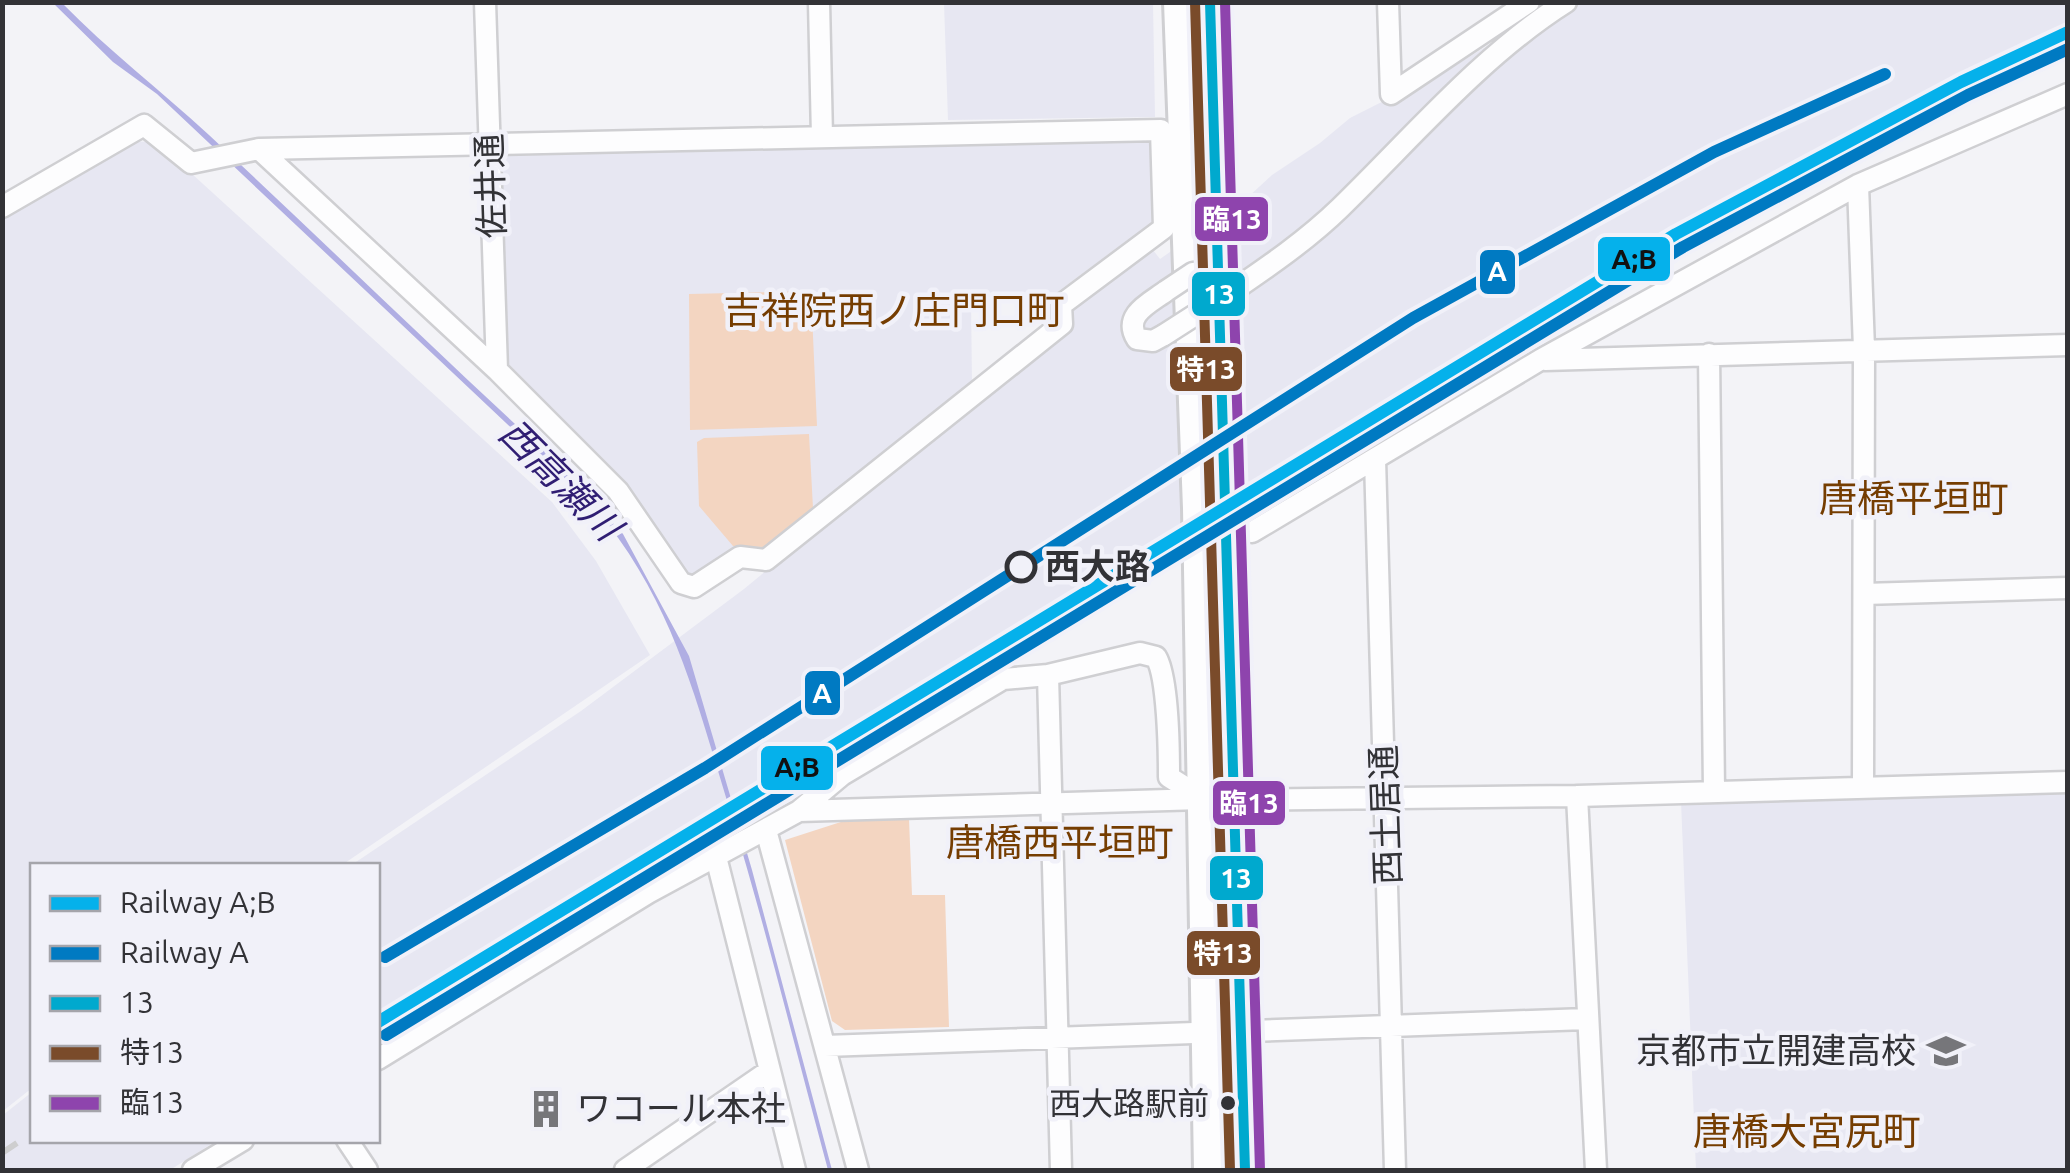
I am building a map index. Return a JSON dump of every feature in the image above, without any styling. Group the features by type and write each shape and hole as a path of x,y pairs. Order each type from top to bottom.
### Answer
{"main road":[{"path":"1180,2 1198,490 1240,1030 1245,1170"},
{"path":"1210,2 1220,800 1207,1031 1210,1170"}],"street":[{"name":"佐井通","path":"486,2 497,370"},
{"path":"819,2 822,137"},
{"path":"1388,2 1390,94 1529,2"},
{"path":"1266,269 1193,273 1137,312 1132,332 1137,338 1153,342 1266,269 1336,212 1481,69 1566,2"},
{"path":"1252,532 1540,360 1858,184 2068,94"},
{"path":"2,207 144,126 191,163 259,149 1162,130 1164,228 1062,305 1062,324 766,560 740,557 694,587 681,583 618,491 497,370 259,149"},
{"path":"1858,184 1864,349 1864,788"},
{"path":"1540,360 2068,345"},
{"path":"1710,354 1714,791"},
{"name":"西土居通","path":"1374,459 1395,1170"},
{"path":"1864,594 2068,588"},
{"path":"380,1058 648,893 799,811 842,775 1004,679 1048,674 1140,653 1156,657 1165,704 1170,778 1220,800"},
{"path":"1048,674 1061,1170"},
{"path":"799,811 2068,782"},
{"path":"1576,796 1596,1170"},
{"path":"766,830 858,1170"},
{"path":"716,857 796,1170"},
{"path":"825,1046 1586,1019"},
{"path":"625,1170 769,1071"},
{"path":"193,1170 238,1143"},
{"path":"349,1143 367,1170"}],"shaded area":[{"path":"944,3 1153,3 1155,117 948,120"},
{"path":"1556,3 2067,3 2067,41 1799,185 1434,395 1163,571 487,965 380,1035 380,863 354,863 581,711 744,589 952,417 1069,307 1153,250 1160,259 1350,118 1461,62"},
{"path":"1154,140 1156,219 1052,296 971,298 972,385 764,550 737,548 692,575 683,578 651,521 616,476 511,376 504,362 501,160 509,151"},
{"path":"125,141 151,142 169,153 552,502 596,561 650,655 345,863 30,863 30,1090 3,1111 3,219"},
{"path":"811,291 817,426 690,430 689,294"},
{"path":"809,434 813,508 766,547 733,546 699,506 697,442 704,438"},
{"path":"2067,791 2067,1170 1696,1170 1681,801"},
{"path":"909,819 912,895 945,895 949,1027 845,1030 832,1021 785,840 847,820"},
{"path":"30,1094 30,1143 213,1143 170,1170 3,1170 3,1115"}],"water":[{"path":"53,3 62,3 209,135 569,474 623,534 689,656 752,870 832,1170 828,1170 755,895 690,683 660,609 618,538 591,503 157,94 113,62"}],"railway":[{"path":"2,1153 30,1134"}],"rail line":[{"name":"A;B","path":"380,1021 1676,234 1961,82 2068,32"},
{"name":"A","path":"386,1035 1683,247 1968,95 2068,49"},
{"name":"A","path":"385,957 705,768 1413,318 1714,152 1885,74"}],"transit line":[{"name":"特13","path":"1195,2 1230,1170"},
{"name":"13","path":"1210,2 1245,1170"},
{"name":"臨13","path":"1225,2 1260,1170"}],"place":[{"name":"西大路","path":"1021,567"},
{"name":"京都市立開建高校","path":"1946,1051"},
{"name":"西大路駅前","path":"1228,1103"},
{"name":"ワコール本社","path":"546,1109"}],"district":[{"name":"吉祥院西ノ庄門口町","path":"894,311"},
{"name":"唐橋平垣町","path":"1914,499"},
{"name":"唐橋西平垣町","path":"1060,843"},
{"name":"唐橋大宮尻町","path":"1807,1132"}],"water label":[{"name":"西高瀬川","path":"560,480"}]}
